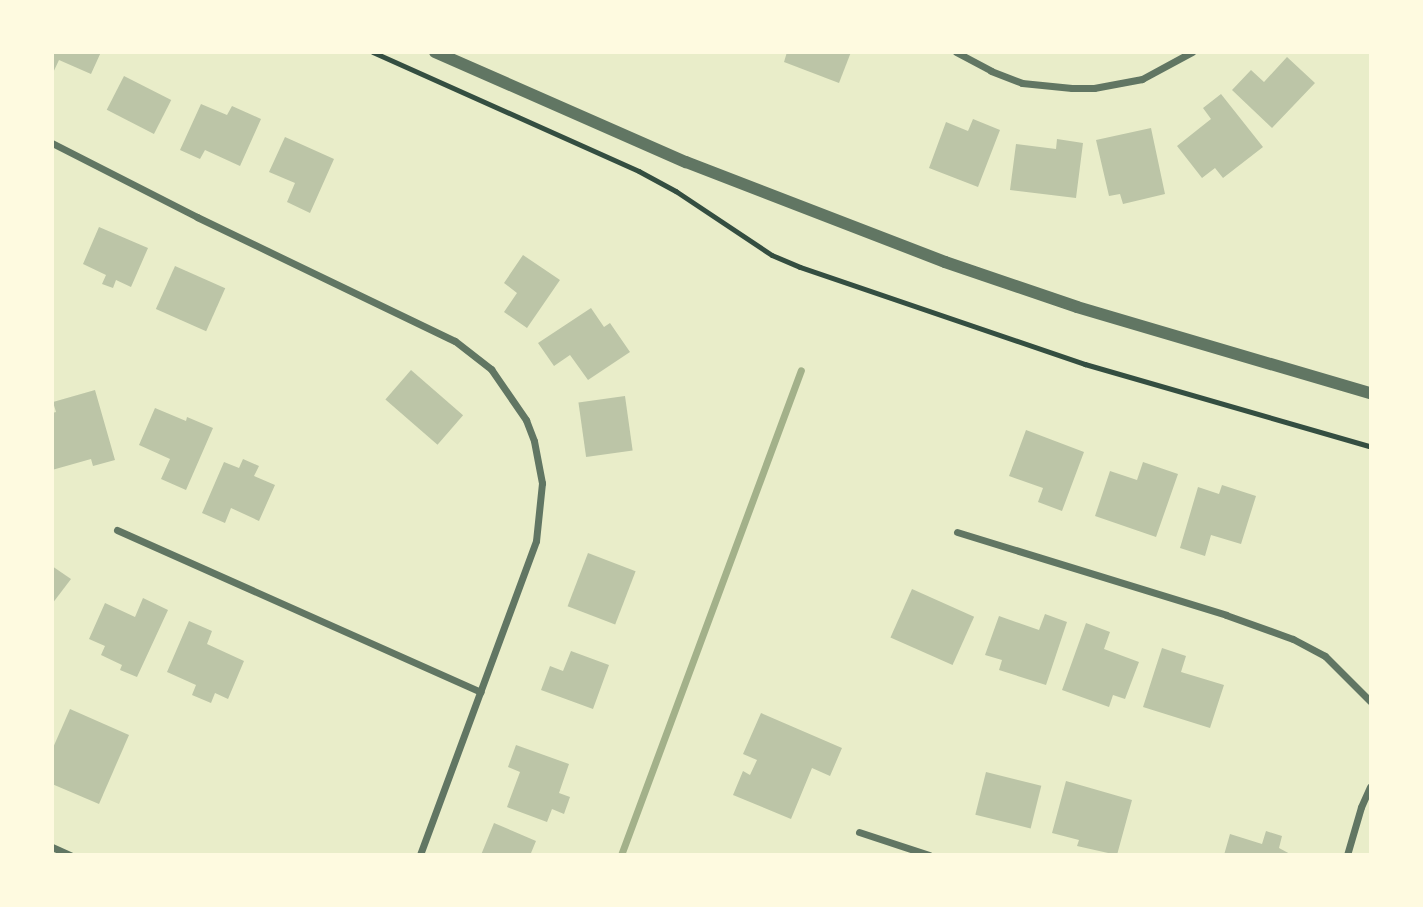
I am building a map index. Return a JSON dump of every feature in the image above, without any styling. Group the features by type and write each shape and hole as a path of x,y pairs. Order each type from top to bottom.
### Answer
{"street":[{"path":"435,52 675,158 945,262 1101,314 1370,393"},
{"path":"957,52 991,71 1022,83 1072,88 1110,86 1142,79 1192,52"},
{"path":"52,143 250,243 439,332 473,353 506,387 534,441 542,483 541,512 530,562 421,855"},
{"path":"117,530 481,692"},
{"path":"957,532 1285,635 1325,656 1370,701"},
{"path":"1348,855 1361,807 1370,788"},
{"path":"859,832 929,855"},
{"path":"52,847 69,855"}],"path":[{"path":"373,52 639,171 676,191 772,255 800,267 1085,364 1370,446"}],"building":[{"path":"52,52 101,52 91,74 59,60 52,75"},
{"path":"787,52 851,52 839,83 784,62"},
{"path":"1287,57 1315,83 1272,128 1232,90 1251,70 1264,82"},
{"path":"124,76 171,100 154,134 107,110"},
{"path":"1221,94 1263,147 1223,178 1215,168 1202,178 1177,146 1211,119 1203,108"},
{"path":"201,104 227,115 232,106 261,119 240,166 205,150 200,159 180,150"},
{"path":"973,119 1000,130 978,187 929,168 946,122 968,131"},
{"path":"1151,128 1165,194 1123,204 1120,194 1109,196 1096,140"},
{"path":"285,137 334,159 310,213 287,202 295,183 269,172"},
{"path":"1057,139 1083,143 1076,198 1010,190 1016,144 1056,149"},
{"path":"99,227 148,248 131,287 116,280 113,288 102,284 106,275 83,264"},
{"path":"523,255 560,280 527,328 504,312 517,293 504,283"},
{"path":"175,266 225,288 206,331 156,309"},
{"path":"591,308 604,327 610,323 630,352 588,380 570,355 554,366 538,343"},
{"path":"411,370 463,415 437,445 385,399"},
{"path":"95,390 115,460 93,466 91,459 52,470 52,413 56,412 53,402"},
{"path":"625,396 633,450 586,457 578,403"},
{"path":"155,408 186,421 187,417 213,428 186,490 161,479 170,459 139,445"},
{"path":"1026,430 1084,452 1062,511 1038,502 1043,488 1009,476"},
{"path":"243,459 259,466 254,476 275,485 259,521 231,508 225,523 202,513 224,462 239,468"},
{"path":"1143,462 1178,474 1156,537 1095,516 1110,471 1137,480"},
{"path":"1222,485 1256,496 1241,544 1211,535 1205,556 1180,548 1198,487 1219,494"},
{"path":"588,553 636,571 615,624 568,606"},
{"path":"52,566 71,579 52,604"},
{"path":"912,589 974,617 953,665 890,637"},
{"path":"143,598 168,610 137,677 120,670 122,665 101,655 105,646 89,639 105,603 135,617"},
{"path":"1045,614 1067,622 1046,685 999,670 1002,660 985,655 999,616 1039,630"},
{"path":"189,621 212,631 207,644 244,661 228,699 215,693 211,703 192,695 196,685 167,672"},
{"path":"1086,623 1110,632 1104,649 1139,662 1125,699 1113,695 1109,707 1062,690"},
{"path":"1162,648 1186,656 1181,672 1224,685 1210,728 1143,707"},
{"path":"571,651 609,665 593,709 541,690 550,666 563,671"},
{"path":"70,709 129,735 99,804 52,784 52,750"},
{"path":"761,713 842,748 830,776 812,768 791,819 733,795 743,771 750,775 757,760 743,754"},
{"path":"516,745 569,764 559,793 570,797 564,814 552,809 547,822 507,807 520,772 508,767"},
{"path":"986,772 1041,786 1031,828 975,815"},
{"path":"1066,781 1132,800 1117,855 1077,846 1079,840 1052,833"},
{"path":"494,823 536,841 531,853 535,855 481,855"},
{"path":"1266,831 1282,836 1279,848 1292,855 1224,855 1230,834 1262,844"}],"waterway":[{"path":"621,855 801,370"}]}
